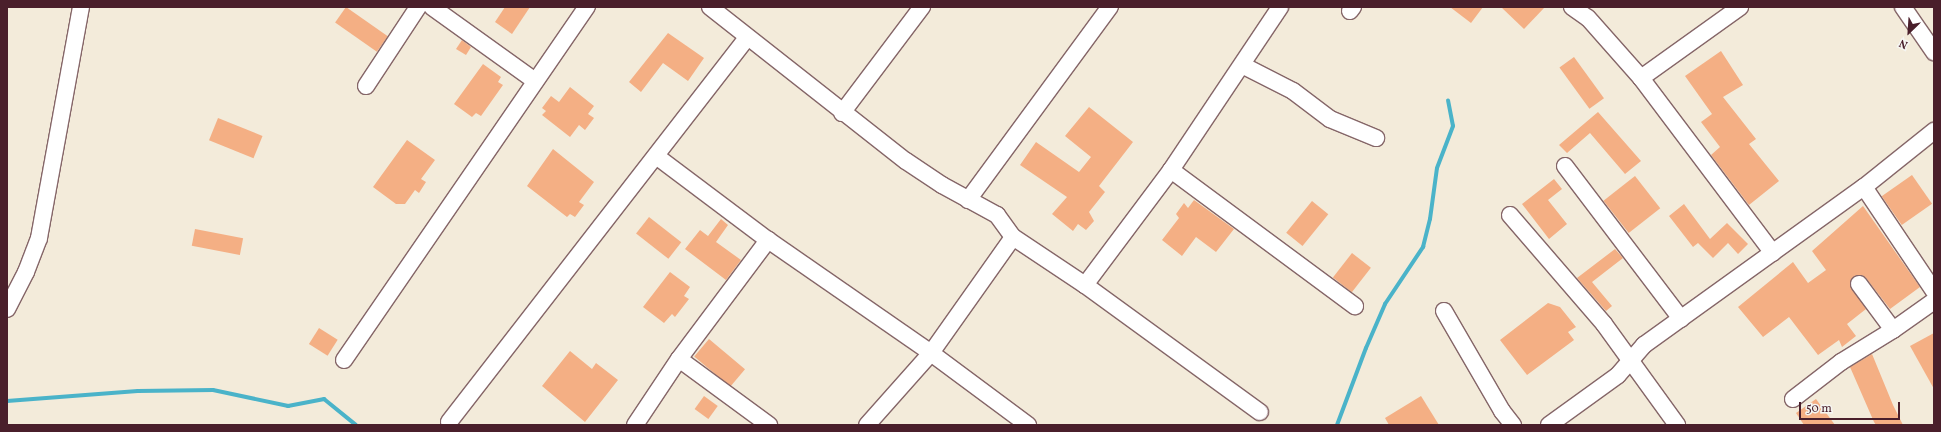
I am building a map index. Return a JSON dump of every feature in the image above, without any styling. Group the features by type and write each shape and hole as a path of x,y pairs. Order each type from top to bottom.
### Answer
{"street":[{"path":"7,309 26,272 39,238 81,7"},
{"path":"366,86 418,7"},
{"path":"432,7 535,81"},
{"path":"344,360 587,7"},
{"path":"710,7 842,113 918,169 968,200 997,215 1013,237 1085,285 1260,412"},
{"path":"842,113 922,7"},
{"path":"968,200 1110,7"},
{"path":"1085,285 1171,170 1280,7"},
{"path":"1572,7 1588,18 1641,78 1773,253"},
{"path":"1641,78 1740,7"},
{"path":"1903,7 1934,52"},
{"path":"449,422 748,38"},
{"path":"1242,65 1293,91 1311,107 1330,119 1376,138"},
{"path":"1549,425 1618,375 1644,345 1864,187 1934,131"},
{"path":"656,156 768,240 931,353 1028,425"},
{"path":"1565,166 1681,319"},
{"path":"1171,170 1355,306"},
{"path":"1864,187 1934,290"},
{"path":"1510,215 1604,324 1677,425"},
{"path":"868,425 931,353 1013,237"},
{"path":"635,425 679,359 768,240"},
{"path":"1858,284 1893,330"},
{"path":"1793,399 1841,362 1893,330 1934,301"},
{"path":"1444,311 1502,411 1513,425"},
{"path":"679,359 769,425"}],"building":[{"path":"346,7 388,36 377,52 335,23"},
{"path":"505,7 530,7 512,34 495,22"},
{"path":"1450,7 1483,7 1471,23"},
{"path":"1501,7 1545,7 1524,29"},
{"path":"668,33 704,58 688,81 663,63 641,92 629,82"},
{"path":"462,40 471,47 466,55 456,49"},
{"path":"1721,51 1743,85 1723,97 1756,139 1749,144 1779,181 1749,205 1711,155 1720,147 1701,122 1712,114 1685,76"},
{"path":"1574,57 1604,98 1589,109 1559,68"},
{"path":"483,64 501,77 498,82 503,85 481,116 476,113 472,117 454,104"},
{"path":"570,87 594,106 588,114 594,118 585,130 579,125 570,137 542,115 546,111 542,108 551,96 559,102"},
{"path":"1089,107 1133,142 1099,186 1105,192 1089,212 1094,221 1086,230 1078,224 1073,231 1052,214 1067,197 1020,165 1036,142 1079,172 1091,157 1065,136"},
{"path":"1598,112 1641,161 1625,174 1590,133 1567,153 1559,145"},
{"path":"218,118 263,136 254,158 209,140"},
{"path":"407,140 435,160 421,179 426,182 419,193 415,190 405,204 396,204 373,187"},
{"path":"553,149 594,182 579,202 584,205 575,217 570,214 567,217 527,186"},
{"path":"1912,175 1932,204 1902,225 1882,196"},
{"path":"1635,176 1660,208 1629,233 1603,201"},
{"path":"1554,179 1562,189 1548,200 1567,224 1549,239 1522,204"},
{"path":"1194,200 1234,229 1216,252 1196,237 1182,256 1162,240 1179,218 1176,214 1184,203 1188,208"},
{"path":"1312,201 1328,214 1303,246 1286,233"},
{"path":"1684,204 1710,239 1727,223 1748,244 1738,254 1728,243 1713,258 1698,243 1693,247 1669,216"},
{"path":"1863,206 1920,287 1890,309 1866,278 1862,275 1854,276 1850,285 1866,309 1847,324 1856,336 1842,347 1839,340 1818,355 1789,317 1763,337 1738,307 1793,262 1808,283 1826,270 1812,251"},
{"path":"649,217 681,242 668,259 636,234"},
{"path":"721,219 728,225 716,242 741,260 726,280 685,249 700,230 708,236"},
{"path":"195,229 243,238 240,255 192,246"},
{"path":"1615,249 1623,258 1592,282 1612,306 1606,311 1577,278"},
{"path":"1352,253 1371,268 1352,292 1333,277"},
{"path":"670,272 690,287 684,296 689,299 675,317 672,314 664,323 643,307"},
{"path":"1548,303 1560,307 1576,327 1568,332 1574,340 1527,375 1500,340"},
{"path":"319,328 338,340 328,356 309,344"},
{"path":"1934,333 1934,389 1910,346"},
{"path":"709,339 745,369 730,387 694,357"},
{"path":"570,351 592,369 596,363 618,380 585,422 542,386"},
{"path":"1872,354 1903,425 1876,425 1874,422 1850,367"},
{"path":"704,396 718,406 708,419 695,409"},
{"path":"1421,396 1439,425 1389,425 1385,418"},
{"path":"1816,399 1835,425 1804,425 1796,413"}],"waterway":[{"path":"1337,425 1366,348 1385,304 1423,247 1430,219 1437,168 1453,126 1448,100"},
{"path":"7,401 138,391 213,390 288,406 324,399 356,425"}]}
